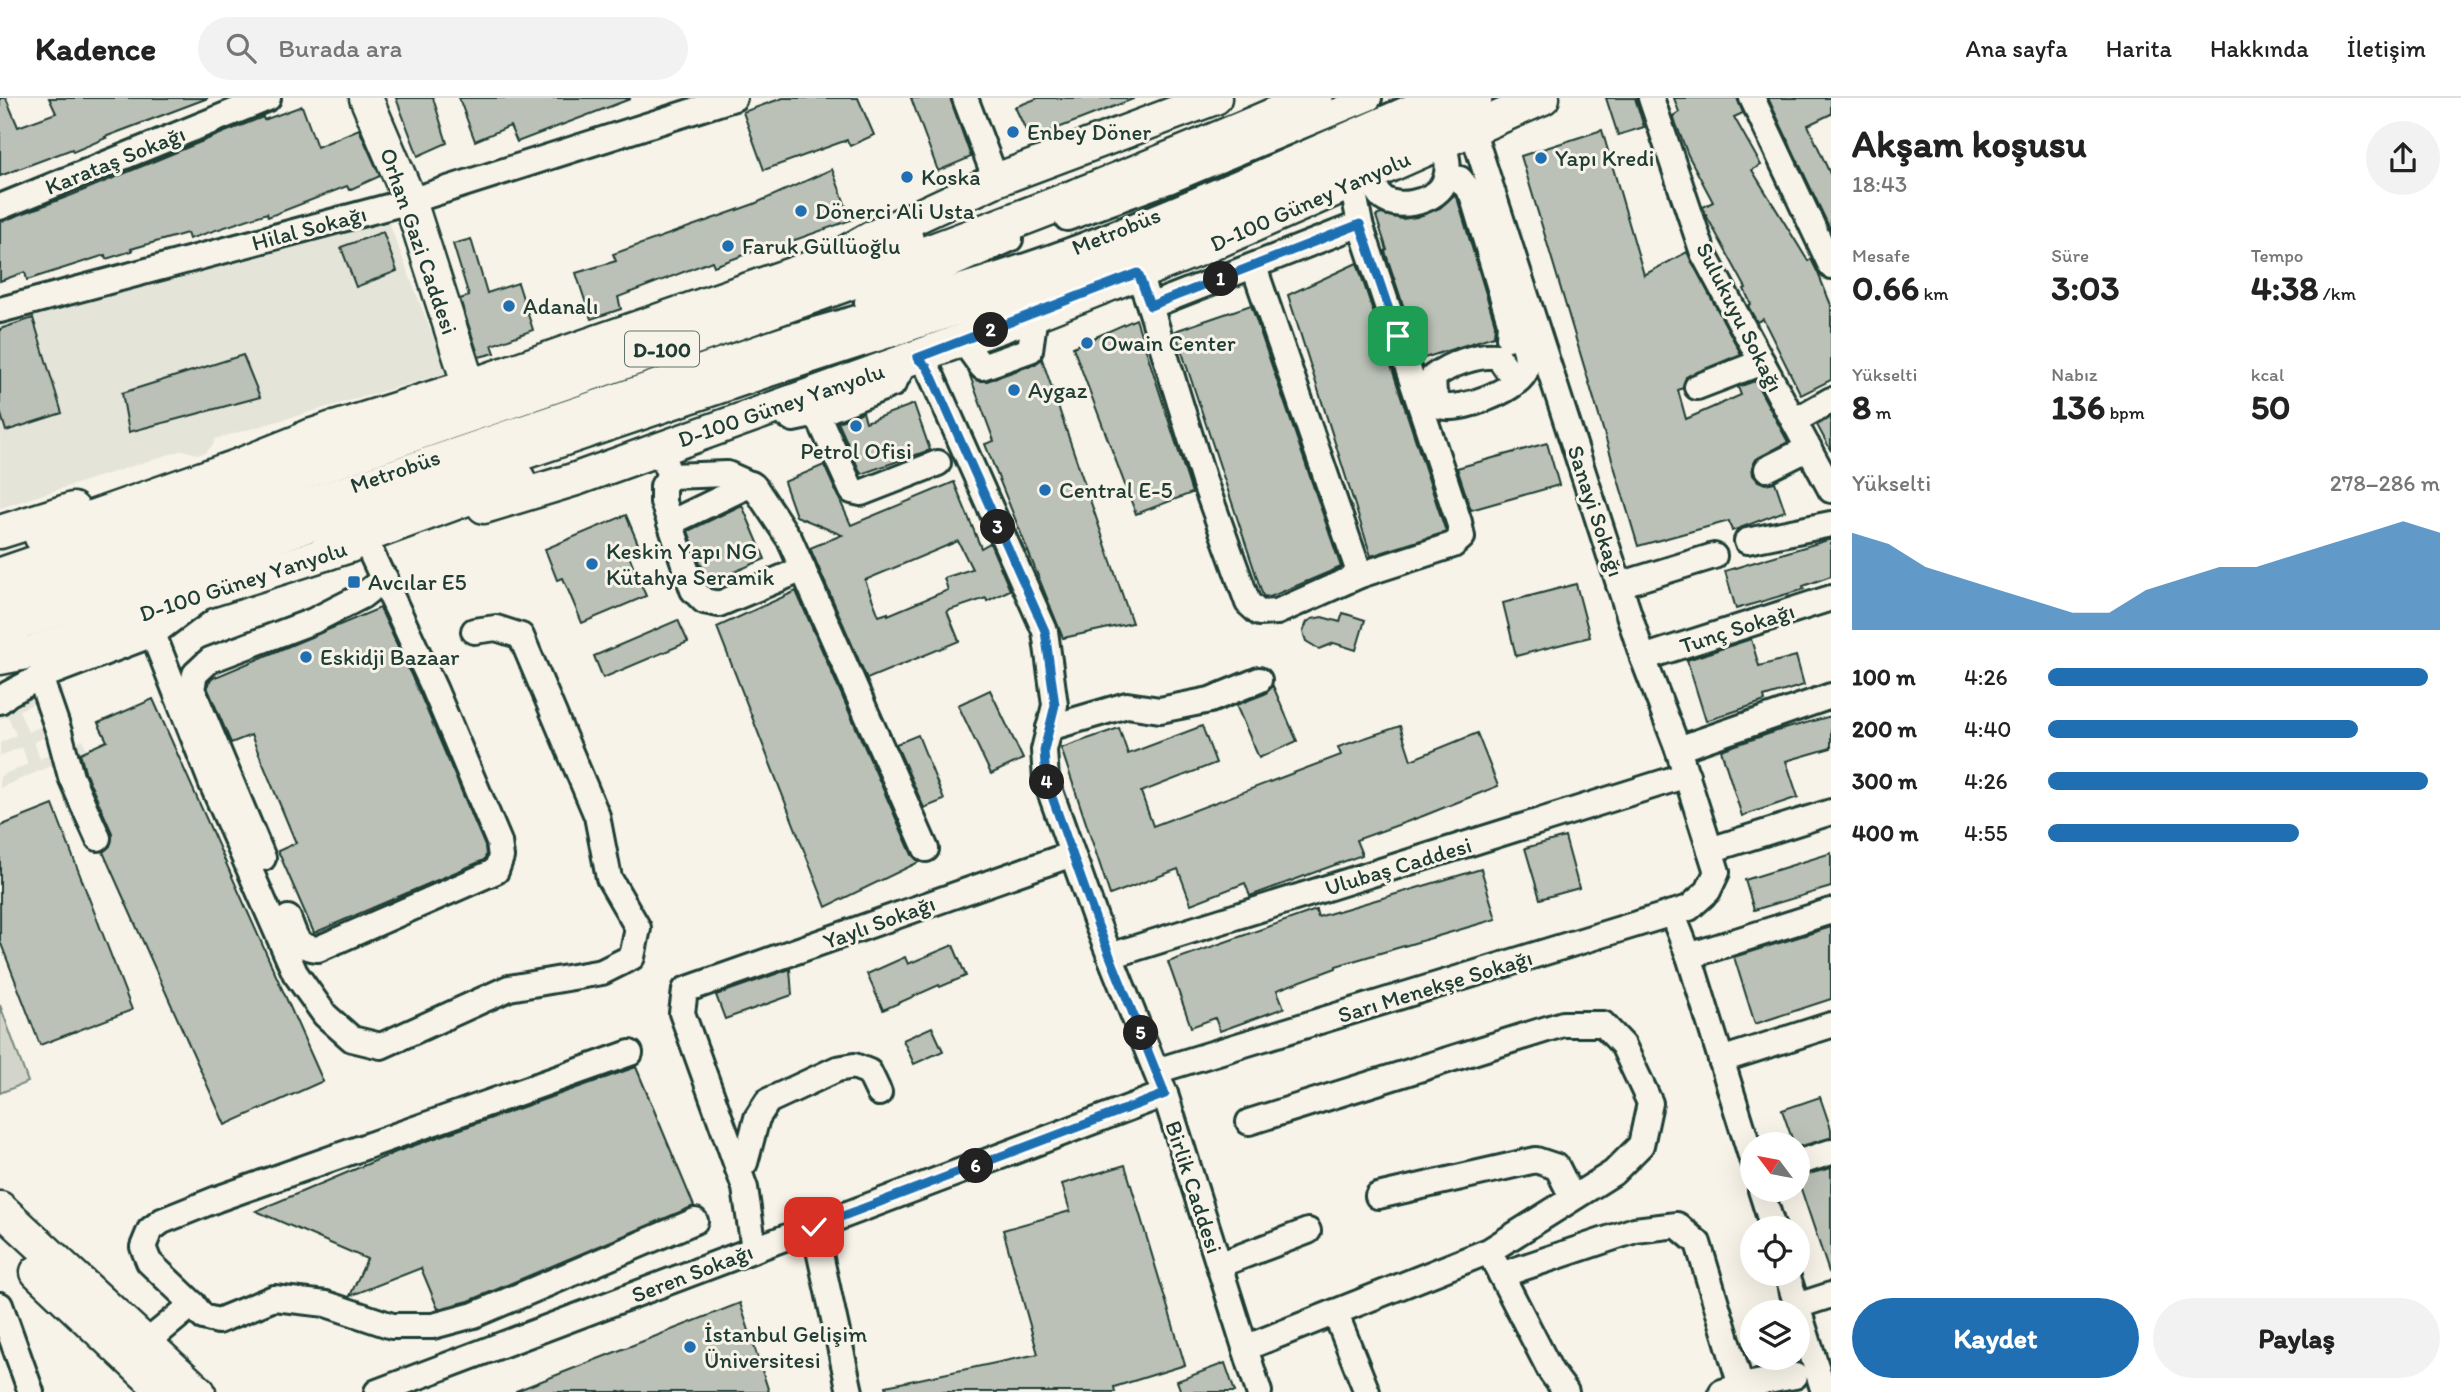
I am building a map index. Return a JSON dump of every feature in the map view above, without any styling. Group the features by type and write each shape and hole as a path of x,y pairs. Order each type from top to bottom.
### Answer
{"highway":[{"path":"832,260 878,248 1275,98"},
{"name":"D-100","path":"0,576 809,297 1017,221 1207,145 1315,98"},
{"name":"D-100","path":"0,628 1005,292 1113,254 1473,113"},
{"path":"327,552 378,530 603,448 795,373 890,329"},
{"path":"0,551 238,467 331,430"}],"main road":[{"name":"Orhan Gazi Caddesi","path":"366,98 410,201 469,386"},
{"path":"0,532 469,386 832,260 873,237 996,180 1215,98"},
{"name":"D-100 Güney Yanyolu","path":"0,658 36,664 211,590 327,552 576,479 665,462 775,408 1035,314 1361,179 1443,142 1473,113 1543,98"},
{"path":"0,668 36,664"},
{"path":"1,1216 199,1392"},
{"path":"1,1216 164,1392"}],"street":[{"name":"Karataş Sokağı","path":"0,207 268,98"},
{"name":"Hilal Sokağı","path":"0,310 410,201 734,98"},
{"path":"965,98 996,180"},
{"name":"Metrobüs","path":"790,337 1009,240 1171,180 1369,98"},
{"name":"Metrobüs","path":"0,605 790,337 884,311 1069,251 1432,98"},
{"name":"Sulukuyu Sokağı","path":"1651,98 1703,253 1831,490"},
{"path":"1752,98 1831,266"},
{"name":"Sanayi Sokağı","path":"1473,113 1619,585 1687,775 1717,872 1708,891"},
{"path":"1361,179 1394,205 1415,203 1442,188 1447,176 1448,156 1443,142"},
{"path":"1447,176 1460,179 1472,194 1510,322 1517,327 1525,348 1527,369 1518,375"},
{"path":"1138,273 1204,481 1248,603 1259,613 1278,612 1360,575 1454,545 1462,537 1459,522 1360,224 1361,179"},
{"path":"1150,306 1360,224"},
{"path":"1254,267 1360,575"},
{"path":"775,408 793,419 817,414 893,384 911,359"},
{"name":"Birlik Caddesi","path":"911,359 927,367 933,379 1045,631 1055,705 1044,750 1046,780 1110,956 1165,1094 1259,1392"},
{"path":"1697,387 1762,362"},
{"path":"1794,421 1831,400"},
{"path":"817,414 852,491 861,494 938,463"},
{"path":"1768,469 1809,448"},
{"path":"803,569 719,604 704,601 693,590 663,502 665,462 727,474 751,484 790,540 803,569 926,849"},
{"path":"670,523 751,484"},
{"path":"1747,541 1831,524"},
{"path":"366,542 385,578 499,842 500,857 496,871 318,949 306,948 298,942 192,689 195,674 210,660 313,621 362,596 385,578"},
{"path":"1619,585 1714,556"},
{"path":"0,701 36,664 153,634 211,590"},
{"name":"Tunç Sokağı","path":"1643,658 1831,598"},
{"path":"153,634 212,784 295,973 325,1015 352,1040 381,1046 509,988 601,972 632,957 638,928 609,878 597,816 521,636 496,628 474,631"},
{"path":"36,664 71,777 98,838"},
{"path":"1049,728 1127,705 1160,710 1210,700 1259,680"},
{"path":"1678,749 1831,696"},
{"name":"Ulubaş Caddesi","path":"1110,956 1687,775"},
{"path":"1710,850 1831,812"},
{"name":"Yaylı Sokağı","path":"738,1169 682,1013 685,990 1072,854"},
{"name":"Sarı Menekşe Sokağı","path":"1156,1071 1689,908 1708,891"},
{"path":"1689,956 1831,911"},
{"path":"1672,913 1689,956 1744,1132"},
{"path":"1245,1348 1489,1251 1613,1173 1642,1145 1650,1103 1623,1045 1603,1024 1563,1024 1249,1122"},
{"path":"1721,1060 1831,1025"},
{"path":"630,1053 162,1221 150,1230 143,1247 149,1262 203,1317 218,1321 274,1298 326,1304 392,1326 433,1326 474,1315 695,1221"},
{"path":"754,1250 745,1188 738,1169 745,1163 757,1118 768,1101 837,1069 854,1066 869,1072 879,1093"},
{"name":"Seren Sokağı","path":"377,1392 1165,1094"},
{"path":"1810,1159 1831,1152"},
{"path":"1378,1196 1536,1160 1557,1167 1572,1197"},
{"path":"1502,1275 1636,1230 1676,1225 1698,1243 1732,1389 1795,1376"},
{"path":"814,1227 850,1392"},
{"path":"1219,1265 1308,1231"},
{"path":"1489,1251 1551,1372 1566,1392"},
{"path":"1810,1302 1831,1295"},
{"path":"146,1343 193,1304"},
{"path":"0,1305 31,1392"},
{"path":"1335,1312 1367,1392"},
{"path":"1810,1347 1824,1392"}],"shaded area":[{"path":"386,215 447,373 215,439 205,453 183,450 0,508 0,319"},
{"path":"60,683 64,692 19,710 28,732 40,727 46,737 34,742 40,759 83,740 87,750 0,788 0,776 28,764 22,747 0,756 0,743 16,735 8,716 0,719 0,708"},
{"path":"0,1005 28,1082 0,1093"}],"building":[{"path":"0,98 6,98 18,127 56,113 49,98 208,98 73,152 72,149 0,176"},
{"path":"396,98 433,98 447,143 418,156"},
{"path":"459,98 630,99 517,142 510,126 475,141"},
{"path":"783,98 858,98 874,135 850,146 847,140 764,170 743,112"},
{"path":"911,98 950,98 971,157 938,171"},
{"path":"1038,98 1133,99 1030,139 1015,107"},
{"path":"1606,98 1635,98 1644,127 1618,135"},
{"path":"1674,98 1737,98 1743,113 1734,117 1761,165 1752,170 1818,273 1831,305 1831,380 1801,395 1763,319 1757,322 1748,306 1751,304 1744,289 1746,288 1706,215 1703,207 1713,202 1688,155 1673,116 1679,112"},
{"path":"1768,98 1831,98 1831,114 1808,125 1831,176 1831,231"},
{"path":"302,106 317,147 359,129 380,176 349,190 347,186 268,217 267,213 189,239 187,233 106,259 105,255 27,280 25,272 0,281 0,222 263,117 264,120"},
{"path":"1602,130 1644,275 1687,252 1741,354 1686,377 1683,388 1678,390 1686,419 1741,395 1738,387 1755,381 1788,442 1755,460 1753,475 1765,484 1775,482 1785,511 1732,531 1729,521 1638,546 1521,156"},
{"path":"832,169 851,220 714,266 712,261 618,297 621,309 591,319 576,273 616,261 613,254 754,204"},
{"path":"1454,195 1495,324 1494,336 1421,359 1376,216 1381,214 1402,219 1417,217 1440,208"},
{"path":"383,232 397,271 356,287 341,247"},
{"path":"471,239 487,293 518,283 533,330 492,345 495,353 479,357 460,299 469,296 453,244"},
{"path":"1357,263 1446,532 1371,556 1288,295"},
{"path":"1251,305 1341,567 1270,597 1263,596 1175,331"},
{"path":"33,318 62,413 6,431 0,411 0,329"},
{"path":"1136,319 1192,493 1136,514 1073,347"},
{"path":"243,355 260,397 129,432 122,393"},
{"name":"Central E-5","path":"1042,359 1132,623 1063,638 985,444 994,441 970,376 978,381 987,381"},
{"path":"914,404 930,450 861,474 838,422 863,412 866,422"},
{"path":"1831,417 1831,451 1817,425"},
{"path":"1547,443 1559,485 1471,510 1457,468"},
{"path":"824,465 851,525 954,482 981,548 990,543 1010,590 987,601 986,598 947,611 959,641 867,679 810,548 842,535 796,516 784,482","holes":["958,541 972,569 944,578 948,590 888,615 879,616 865,580"]},
{"path":"742,505 765,559 708,583 688,531"},
{"name":"Keskin Yapı NG Kütahya Seramik","path":"626,515 639,546 627,551 646,596 582,623 563,578 557,580 545,549"},
{"path":"1831,539 1831,576 1803,586 1804,589 1736,609 1725,571"},
{"path":"1576,584 1590,637 1516,656 1503,603"},
{"path":"796,591 912,855 919,862 826,907 717,627"},
{"path":"380,608 420,694 485,846 486,855 484,860 314,933 278,851 296,843 251,735 231,743 207,687 213,678"},
{"path":"1343,613 1365,620 1356,650 1334,643 1319,649 1306,641 1303,632 1307,622 1322,617 1340,622"},
{"path":"678,620 688,642 603,678 594,656"},
{"path":"1751,639 1759,666 1796,656 1804,685 1764,697 1765,701 1706,721 1687,660"},
{"path":"1273,686 1297,741 1259,758 1236,705 1265,694"},
{"path":"990,690 1023,759 991,774 958,705"},
{"path":"153,699 323,1081 225,1125 103,852 110,846 112,833 85,772 80,753 107,741 98,723"},
{"path":"1831,716 1831,748 1786,761 1798,797 1742,816 1721,750"},
{"path":"1202,726 1216,763 1141,792 1153,826 1341,755 1338,747 1400,726 1411,760 1477,733 1498,786 1356,840 1362,855 1250,896 1245,883 1191,904 1178,869 1110,895 1061,748 1119,728 1128,754"},
{"path":"918,735 944,800 924,808 896,744"},
{"path":"53,805 132,1010 40,1045 0,941 0,826"},
{"path":"1565,837 1579,888 1540,899 1525,848"},
{"path":"1831,853 1831,887 1754,910 1745,880"},
{"path":"1481,869 1496,919 1336,966 1277,990 1284,1008 1220,1031 1215,1018 1191,1027 1168,962 1316,910 1318,917"},
{"path":"1831,927 1831,999 1755,1024 1734,957"},
{"path":"953,945 966,976 883,1010 867,974 905,957 908,964"},
{"path":"790,969 792,995 725,1019 716,995"},
{"path":"932,1027 943,1051 914,1064 903,1040"},
{"path":"636,1067 694,1206 469,1301 438,1309 421,1268 350,1296 367,1259 256,1211 396,1152"},
{"path":"1820,1097 1831,1129 1831,1138 1810,1144 1810,1132 1790,1132 1782,1110"},
{"path":"1125,1165 1185,1365 1114,1387 1115,1392 887,1392 886,1386 1038,1354 1003,1230 1070,1211 1062,1184"},
{"path":"1831,1168 1829,1272 1805,1202 1810,1202 1810,1174"},
{"name":"İstanbul Gelişim Üniversitesi","path":"740,1303 769,1392 516,1392 516,1391"},
{"path":"1225,1363 1235,1392 1181,1392 1177,1381"}],"place":[{"name":"Enbey Döner","path":"1013,132"},
{"name":"Yapı Kredi","path":"1541,158"},
{"name":"Koska","path":"907,177"},
{"name":"Dönerci Ali Usta","path":"801,211"},
{"name":"Faruk Güllüoğlu","path":"728,246"},
{"name":"Adanalı","path":"509,306"},
{"name":"Owain Center","path":"1087,343"},
{"name":"Aygaz","path":"1014,390"},
{"name":"Petrol Ofisi","path":"856,426"},
{"name":"Central E-5","path":"1045,490"},
{"name":"Keskin Yapı NG Kütahya Seramik","path":"592,564"},
{"name":"Avcılar E5","path":"354,582"},
{"name":"Eskidji Bazaar","path":"306,657"},
{"name":"İstanbul Gelişim Üniversitesi","path":"690,1347"}],"route":[{"path":"814,1227 1165,1094 1098,926 1046,780 1044,750 1055,705 1045,631 933,379 927,367 917,358 1138,273 1150,306 1360,224 1398,336"}]}
